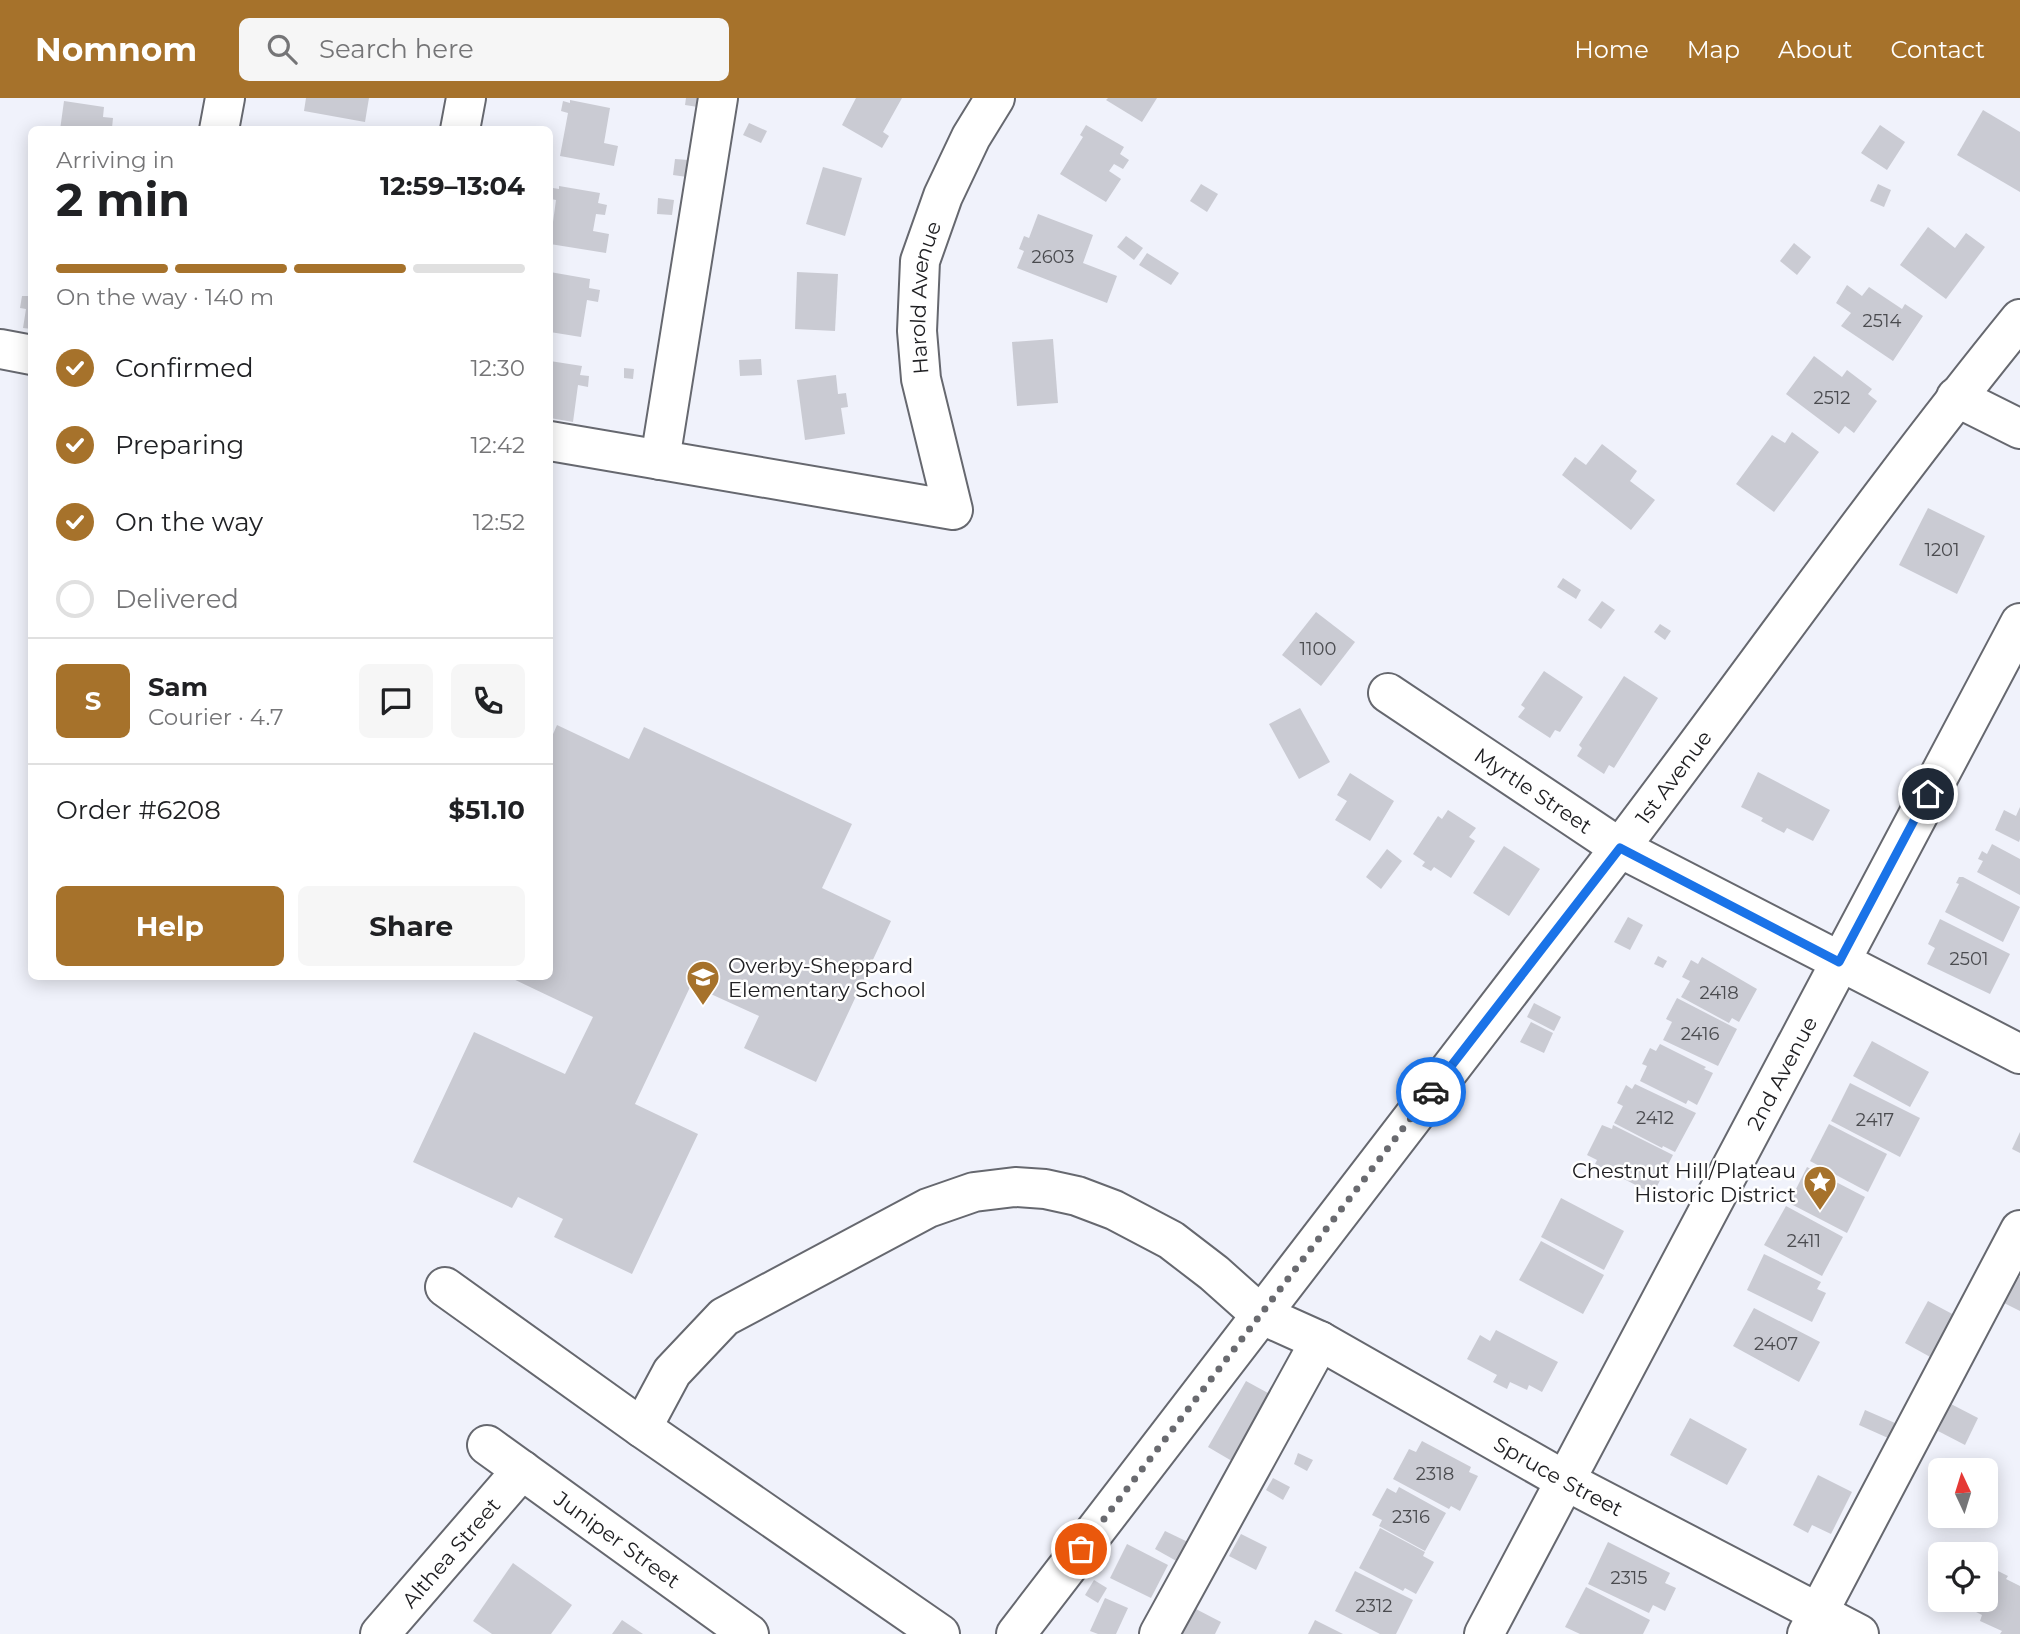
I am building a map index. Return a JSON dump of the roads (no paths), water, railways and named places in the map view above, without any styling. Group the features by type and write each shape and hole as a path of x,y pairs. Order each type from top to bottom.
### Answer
{"street":[{"path":"220,126 225,98"},
{"path":"461,126 466,98"},
{"path":"553,442 660,460 718,98"},
{"name":"Harold Avenue","path":"660,460 953,510 921,379 917,331 920,261 943,196 971,137 995,98"},
{"name":"1st Avenue","path":"1016,1634 1620,848 1956,397 2020,319"},
{"path":"0,349 28,354"},
{"path":"1956,397 2020,429"},
{"name":"2nd Avenue","path":"1484,1634 2020,623"},
{"name":"Myrtle Street","path":"1388,693 1620,848 2020,1054"},
{"name":"Spruce Street","path":"642,1428 672,1372 724,1317 928,1208 974,1192 1015,1187 1045,1189 1077,1196 1114,1210 1171,1240 1214,1273 1260,1314 1320,1341 1812,1623 1859,1634"},
{"path":"1812,1623 2020,1230"},
{"path":"445,1287 642,1428 940,1634"},
{"path":"1159,1634 1320,1341"},
{"name":"Juniper Street","path":"487,1445 749,1634"},
{"name":"Althea Street","path":"383,1633 522,1470"}],"place":[{"name":"Overby-Sheppard Elementary School","path":"703,1007"},
{"name":"Chestnut Hill/Plateau Historic District","path":"1820,1212"}]}
